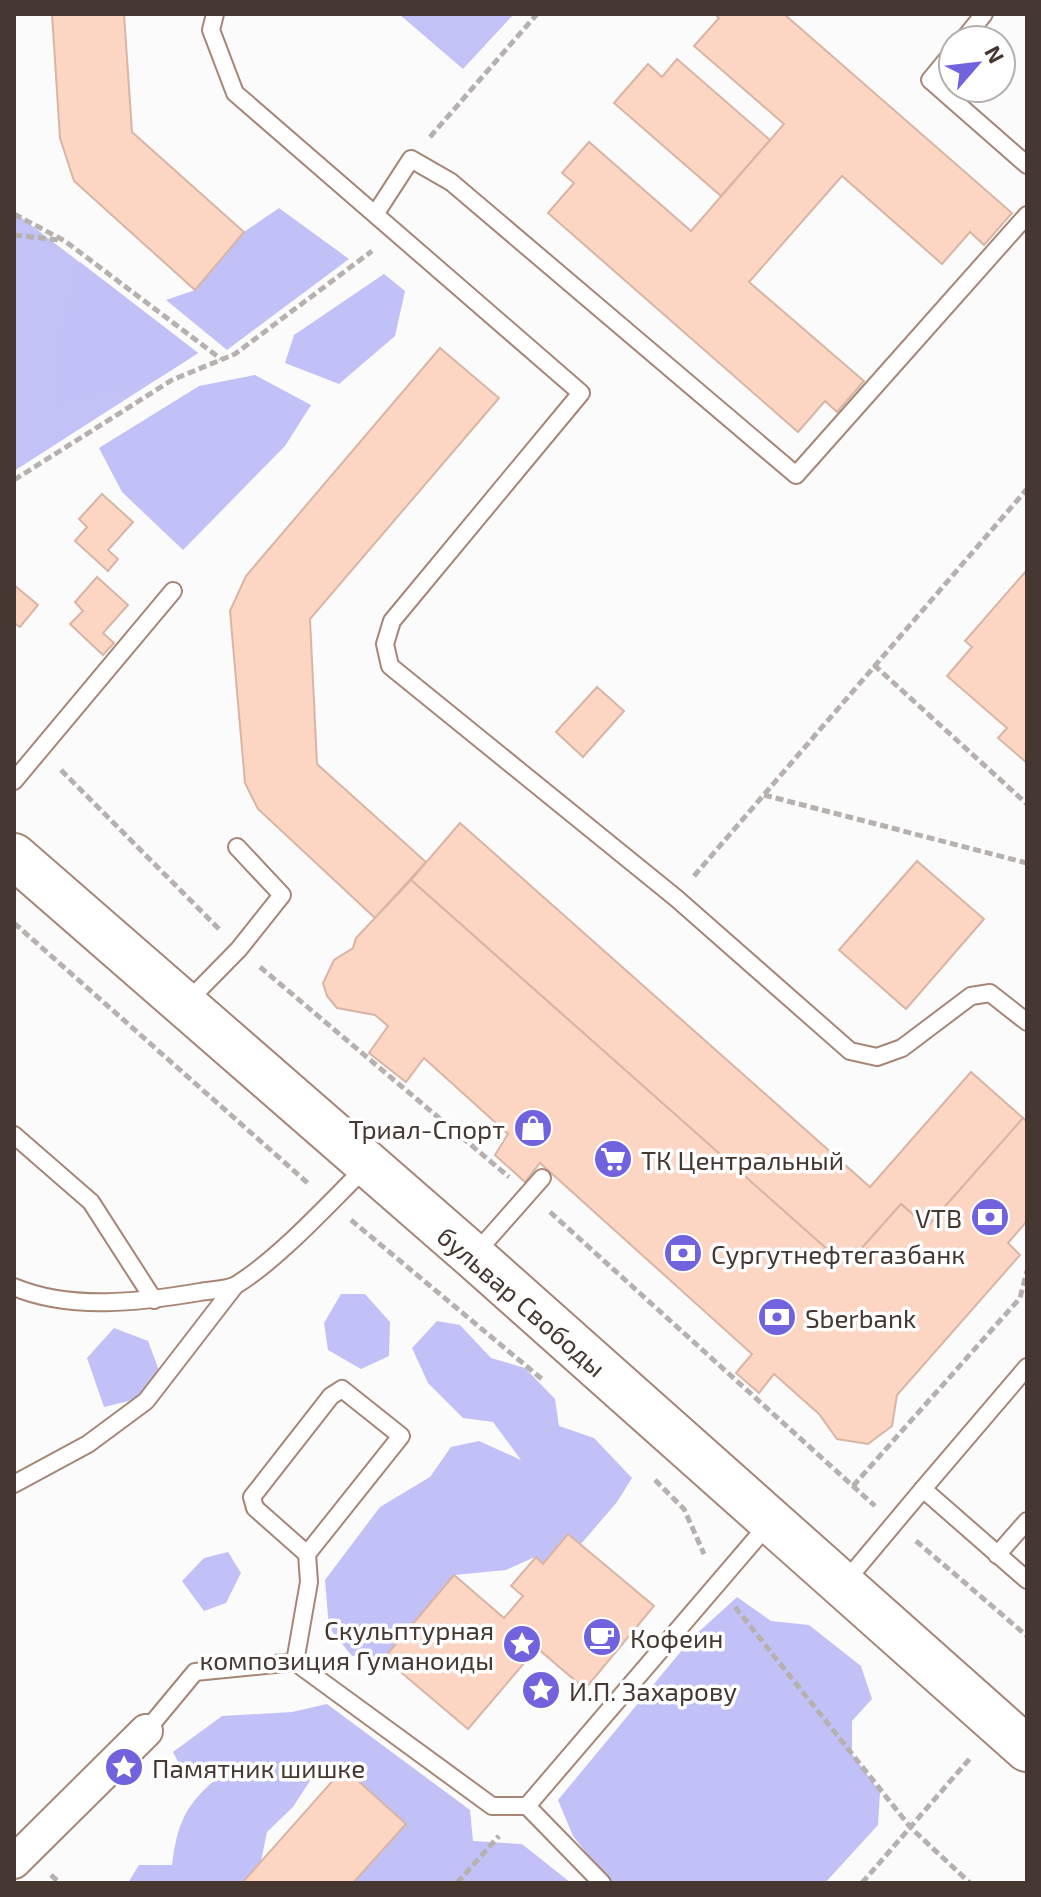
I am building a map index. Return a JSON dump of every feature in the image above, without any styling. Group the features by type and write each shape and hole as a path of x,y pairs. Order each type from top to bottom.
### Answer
{"main road":[{"name":"бульвар Свободы","path":"14,856 473,1256 1014,1735"}],"street":[{"path":"14,1862 146,1731"}],"lane":[{"path":"215,14 211,30 235,93 581,393 392,621 385,644 390,666 676,898 850,1051 877,1057 902,1048 971,996 990,993 1027,1022"},
{"path":"937,71 930,80 937,86"},
{"path":"957,104 1027,165"},
{"path":"376,213 411,159 451,182 796,475 1027,215"},
{"path":"14,781 173,591"},
{"path":"183,1006 239,949 282,895 237,847"},
{"path":"14,1135 91,1202 154,1300"},
{"path":"14,1484 88,1444 146,1401 234,1287 367,1166"},
{"path":"473,1256 542,1178"},
{"path":"14,1287 33,1295 99,1302 154,1300 234,1287"},
{"path":"844,1584 1027,1367"},
{"path":"295,1662 309,1582 307,1554 401,1436 342,1389 331,1396 252,1497 255,1508 307,1554"},
{"path":"923,1489 1027,1580"},
{"path":"527,1806 772,1520"},
{"path":"997,1555 1027,1521"},
{"path":"146,1731 195,1672 233,1671 295,1662 492,1806 527,1806 602,1883"}],"path":[{"path":"411,159 537,14"},
{"path":"14,214 65,241 221,359"},
{"path":"14,480 172,380 235,354 397,232"},
{"path":"14,235 65,241"},
{"path":"676,898 1027,489"},
{"path":"874,665 1027,804"},
{"path":"764,795 1027,863"},
{"path":"14,923 329,1203 546,1383"},
{"path":"853,1486 1020,1298 1027,1271"},
{"path":"651,1476 684,1509 718,1585 911,1828 970,1883"},
{"path":"862,1883 911,1828 1014,1735"},
{"path":"457,1883 527,1806"}],"shaded area":[{"path":"399,14 514,14 463,69"},
{"path":"279,208 349,259 227,350 166,300 195,290 244,232"},
{"path":"14,212 198,353 14,471"},
{"path":"80,262 198,353 156,380 57,403 56,348"},
{"path":"384,274 405,291 395,336 339,384 285,363 294,335"},
{"path":"255,375 311,405 285,446 183,550 122,492 99,448 199,386"},
{"path":"341,1294 365,1294 390,1322 389,1356 361,1369 328,1350 324,1323"},
{"path":"437,1321 460,1325 491,1358 525,1368 555,1399 559,1426 594,1438 632,1478 617,1502 581,1544 568,1534 543,1564 535,1557 506,1570 454,1575 384,1658 352,1656 329,1628 325,1580 380,1507 430,1477 451,1447 479,1441 521,1460 493,1422 463,1418 428,1383 412,1348"},
{"path":"114,1328 148,1341 160,1373 137,1399 104,1407 87,1358"},
{"path":"228,1552 241,1573 226,1603 204,1611 182,1581 204,1558"},
{"path":"737,1597 771,1621 809,1625 861,1666 872,1699 852,1721 852,1754 880,1792 878,1825 825,1883 610,1883 573,1836 558,1800 692,1638"},
{"path":"327,1704 470,1810 473,1841 522,1844 571,1883 353,1883 406,1824 344,1768 317,1770 293,1807 267,1832 261,1861 242,1883 128,1883 139,1865 172,1865 176,1839 189,1808 215,1780 185,1776 173,1752 222,1716 292,1712"}],"building":[{"path":"52,14 124,14 132,132 244,232 195,290 74,181 60,138"},
{"path":"715,14 784,14 1012,213 984,245 970,232 942,264 842,176 749,282 864,381 837,412 825,401 798,432 548,213 574,183 562,173 589,142 691,231 784,124 694,46 719,18"},
{"path":"677,59 770,140 721,196 614,103 648,64 662,77"},
{"path":"440,348 499,398 310,619 317,764 426,862 375,918 258,809 245,783 230,611 246,576"},
{"path":"102,494 133,522 108,550 118,559 108,571 75,541 87,527 79,519"},
{"path":"1027,570 1027,763 998,738 1007,728 947,676 972,647 965,641"},
{"path":"97,577 128,605 103,633 114,643 103,655 70,624 83,611 75,602"},
{"path":"14,585 38,605 20,627 14,623"},
{"path":"597,687 624,711 583,757 556,732"},
{"path":"460,823 870,1187 971,1072 1023,1118 927,1227 901,1204 846,1266 411,880"},
{"path":"917,861 984,919 906,1009 839,950"},
{"name":"ТК Центральный","path":"411,880 846,1266 901,1204 927,1227 1023,1118 1027,1122 1027,1221 1008,1243 1020,1255 897,1395 892,1426 868,1444 837,1439 819,1414 774,1374 759,1393 736,1373 752,1354 540,1163 525,1182 495,1155 508,1134 424,1058 406,1082 369,1053 388,1026 375,1015 337,1008 327,996 323,983 334,960 353,948 356,938"},
{"path":"568,1534 654,1606 585,1689 537,1648 468,1729 384,1658 454,1575 504,1618 523,1596 511,1586 536,1557 543,1564"},
{"path":"344,1768 406,1824 353,1883 242,1883"}],"place":[{"name":"Триал-Спорт","path":"533,1128"},
{"name":"ТК Центральный","path":"613,1159"},
{"name":"VTB","path":"990,1217"},
{"name":"Сургутнефтегазбанк","path":"683,1253"},
{"name":"Sberbank","path":"777,1317"},
{"name":"Кофеин","path":"602,1637"},
{"name":"Скульптурная композиция Гуманоиды","path":"522,1644"},
{"name":"И.П. Захарову","path":"541,1690"},
{"name":"Памятник шишке","path":"124,1767"}]}
